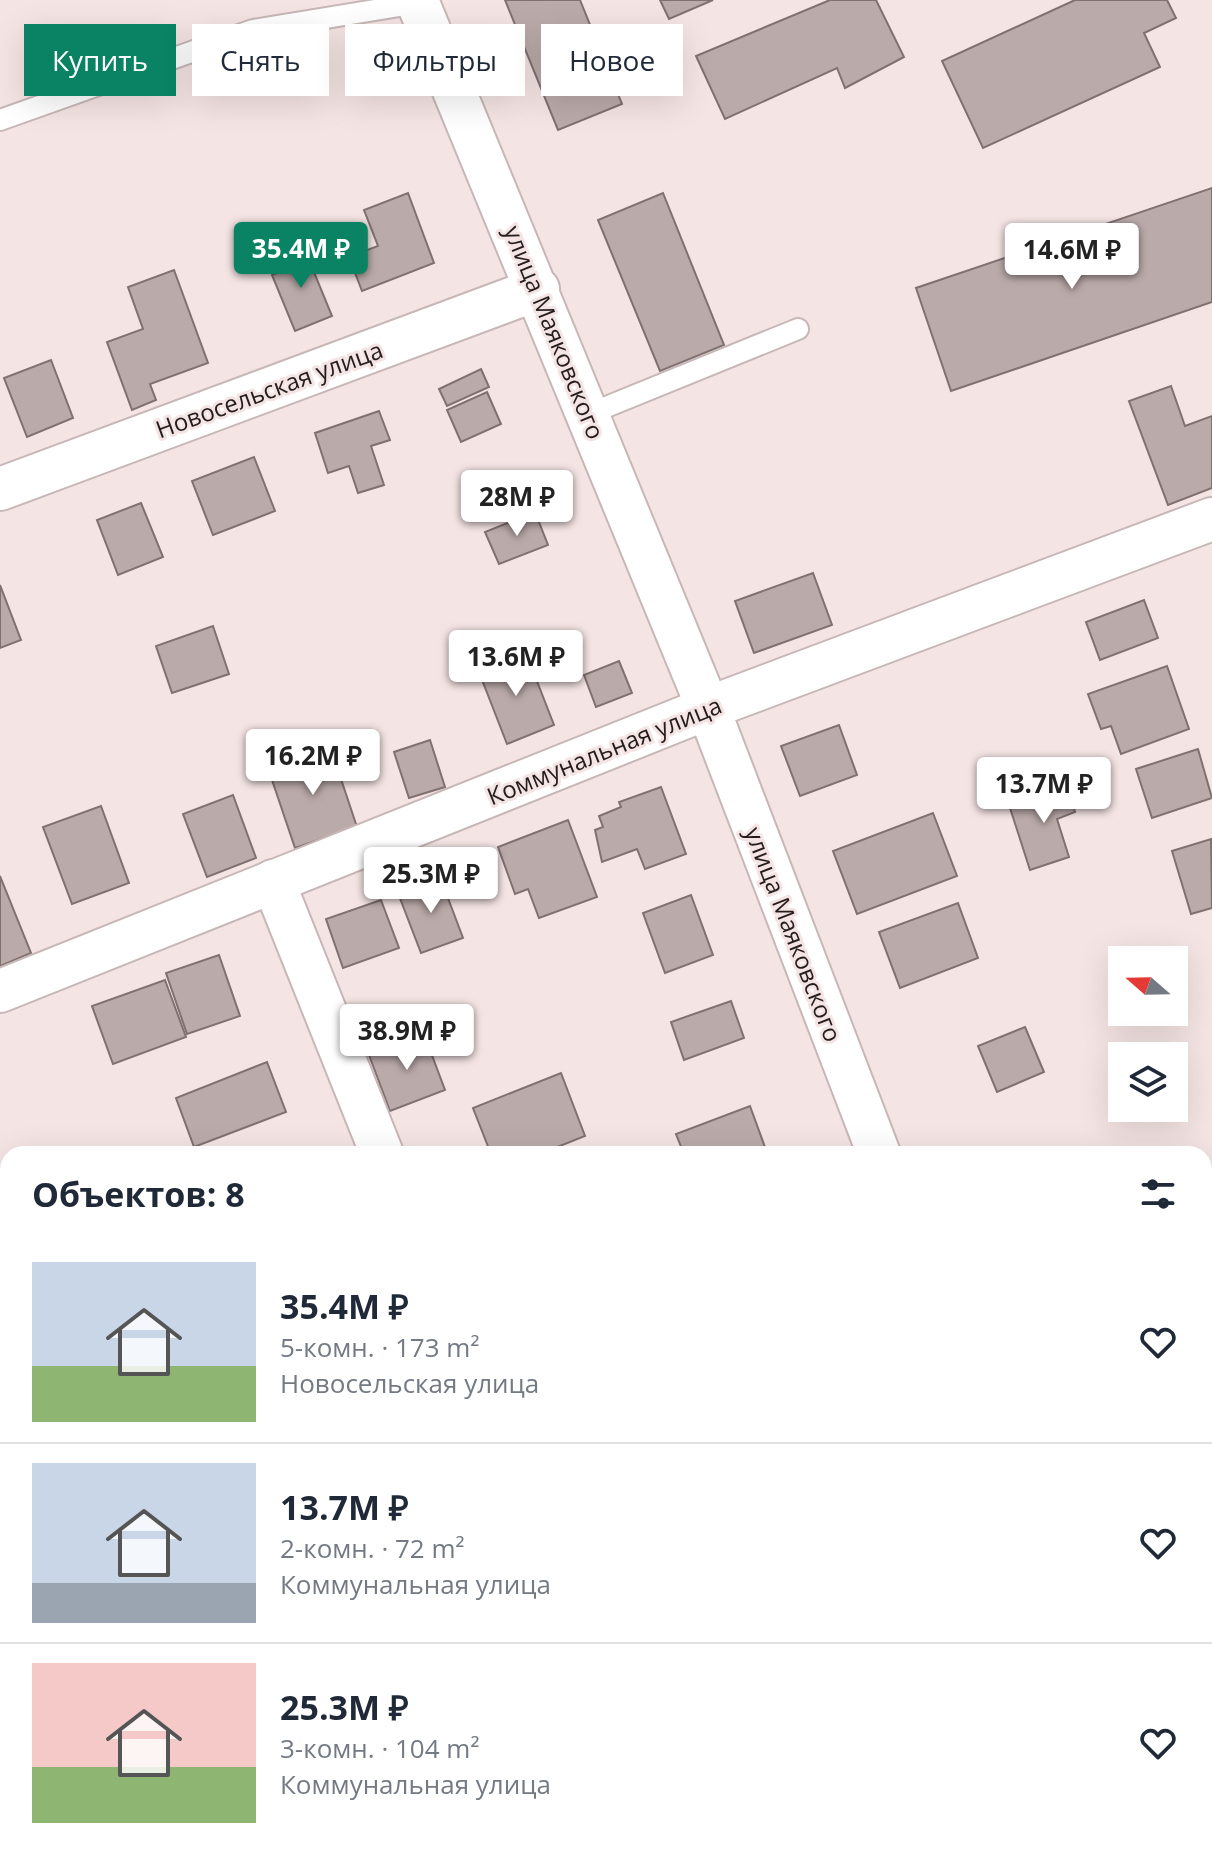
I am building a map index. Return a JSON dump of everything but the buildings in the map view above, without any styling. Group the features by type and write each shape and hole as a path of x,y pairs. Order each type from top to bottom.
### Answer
{"street":[{"name":"улица Маяковского","path":"418,2 708,708 876,1146"},
{"name":"Новосельская улица","path":"0,489 538,289"},
{"name":"Коммунальная улица","path":"0,991 708,708 1208,534"},
{"path":"273,881 379,1146"}],"lane":[{"path":"0,120 253,30 418,2"},
{"path":"589,414 798,329"}]}
